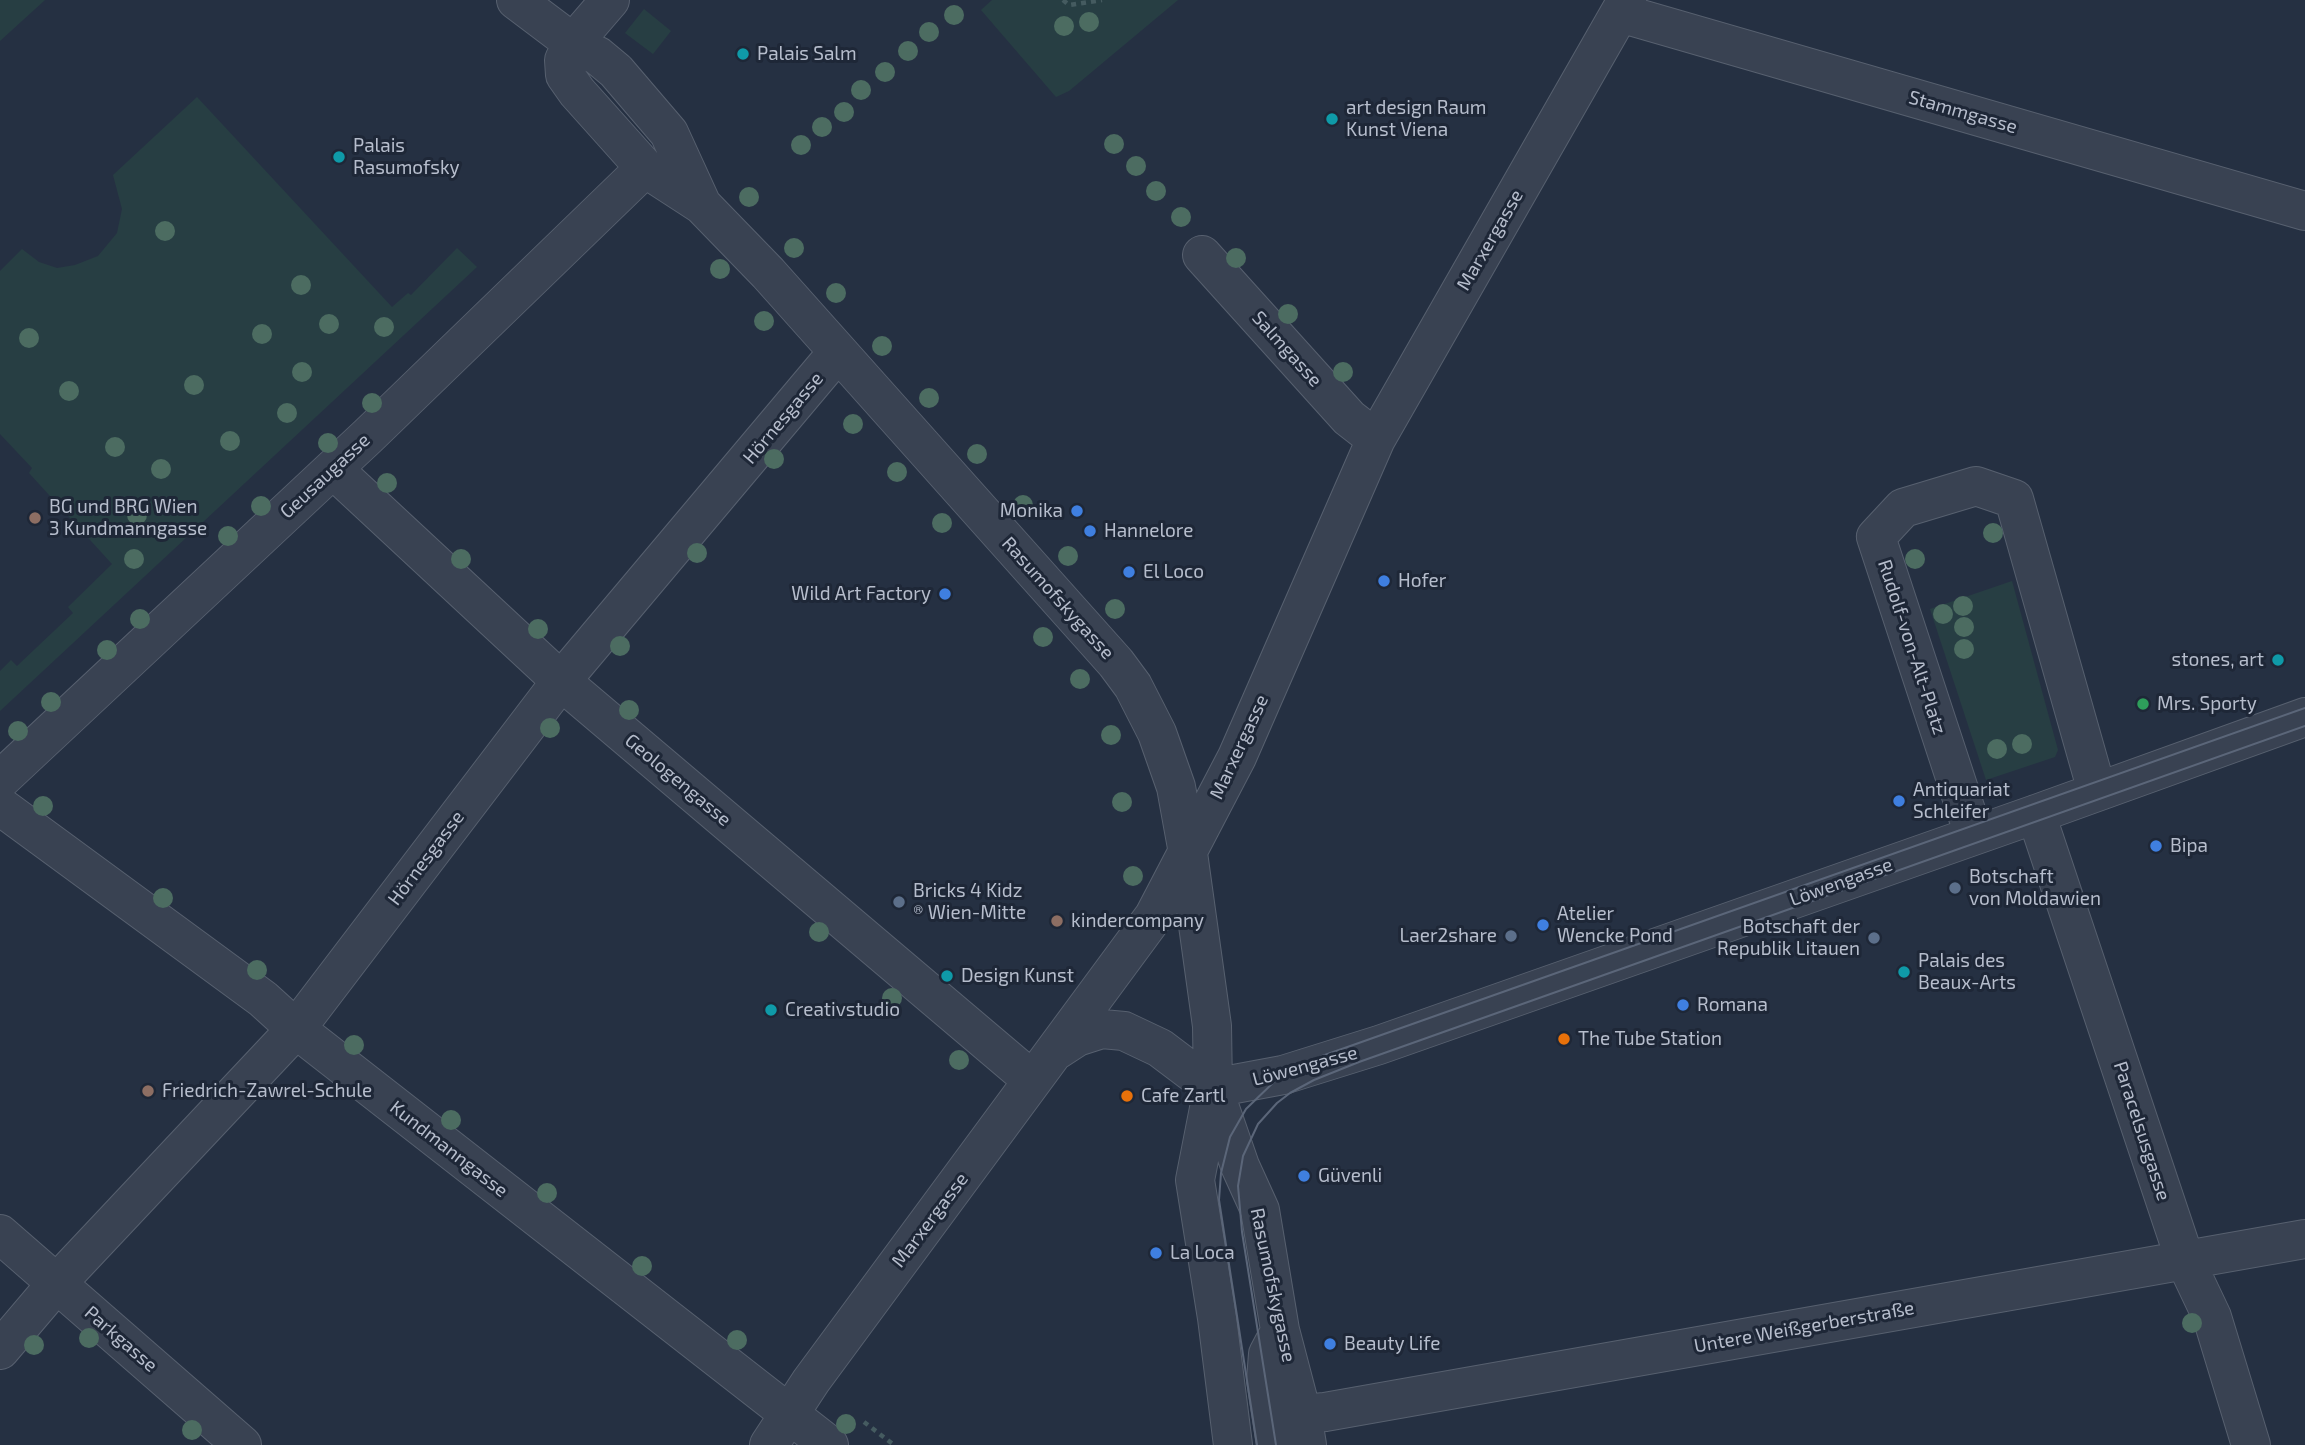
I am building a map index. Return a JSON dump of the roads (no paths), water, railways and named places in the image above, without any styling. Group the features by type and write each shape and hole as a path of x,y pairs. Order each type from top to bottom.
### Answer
{"street":[{"name":"Rasumofskygasse","path":"516,0 616,71 669,134 702,205"},
{"path":"573,43 610,0"},
{"name":"Stammgasse","path":"1624,7 2305,211"},
{"name":"Marxergasse","path":"778,1429 1154,916 1237,757 1376,439 1624,7"},
{"name":"Rasumofskygasse","path":"573,43 564,60 565,75 645,168 702,205 768,273 1093,636 1133,686 1157,733 1176,787 1212,1026 1213,1088 1195,1180 1217,1318 1233,1445"},
{"name":"Geusaugasse","path":"0,780 333,469 645,168"},
{"name":"Salmgasse","path":"1202,255 1349,418 1376,439"},
{"name":"Hörnesgasse","path":"0,1350 57,1283 296,1029 561,681 837,353"},
{"name":"Geologengasse","path":"333,469 561,681 1042,1067"},
{"name":"Rudolf-von-Alt-Platz","path":"1974,835 1876,537 1903,508 1976,486 2014,499 2097,791"},
{"name":"Löwengasse","path":"1213,1088 1283,1075 1379,1045 2305,717"},
{"name":"Kundmanngasse","path":"0,806 263,999 778,1429 829,1445"},
{"name":"Paracelsusgasse","path":"2036,814 2185,1260 2212,1317 2251,1445"},
{"path":"1042,1067 1077,1037 1102,1029 1124,1031 1160,1048 1213,1088"},
{"name":"Rasumofskygasse","path":"1213,1088 1240,1166 1260,1210 1280,1330 1305,1430"},
{"name":"Parkgasse","path":"0,1234 242,1445"},
{"name":"Untere Weißgerberstraße","path":"1305,1430 1338,1410 2305,1239"},
{"path":"1276,1445 1266,1380 1268,1354 1280,1330"}],"tram line":[{"path":"1257,1445 1219,1200 1221,1173 1230,1137 1246,1109 1277,1079 1322,1056 2305,708"},
{"path":"1276,1445 1242,1232 1238,1186 1243,1156 1258,1124 1290,1093 1359,1062 2305,726"}],"place":[{"name":"Palais Salm","path":"743,54"},
{"name":"art design Raum Kunst Viena","path":"1332,119"},
{"name":"Palais Rasumofsky","path":"339,157"},
{"name":"Monika","path":"1077,511"},
{"name":"BG und BRG Wien 3 Kundmanngasse","path":"35,518"},
{"name":"Hannelore","path":"1090,531"},
{"name":"El Loco","path":"1129,572"},
{"name":"Hofer","path":"1384,581"},
{"name":"Wild Art Factory","path":"945,594"},
{"name":"stones, art","path":"2278,660"},
{"name":"Mrs. Sporty","path":"2143,704"},
{"name":"Antiquariat Schleifer","path":"1899,801"},
{"name":"Bipa","path":"2156,846"},
{"name":"Botschaft von Moldawien","path":"1955,888"},
{"name":"Bricks 4 Kidz ® Wien-Mitte","path":"899,902"},
{"name":"kindercompany","path":"1057,921"},
{"name":"Atelier Wencke Pond","path":"1543,925"},
{"name":"Laer2share","path":"1511,936"},
{"name":"Botschaft der Republik Litauen","path":"1874,938"},
{"name":"Palais des Beaux-Arts","path":"1904,972"},
{"name":"Design Kunst","path":"947,976"},
{"name":"Romana","path":"1683,1005"},
{"name":"Creativstudio","path":"771,1010"},
{"name":"The Tube Station","path":"1564,1039"},
{"name":"Friedrich-Zawrel-Schule","path":"148,1091"},
{"name":"Cafe Zartl","path":"1127,1096"},
{"name":"Güvenli","path":"1304,1176"},
{"name":"La Loca","path":"1156,1253"},
{"name":"Beauty Life","path":"1330,1344"}]}
